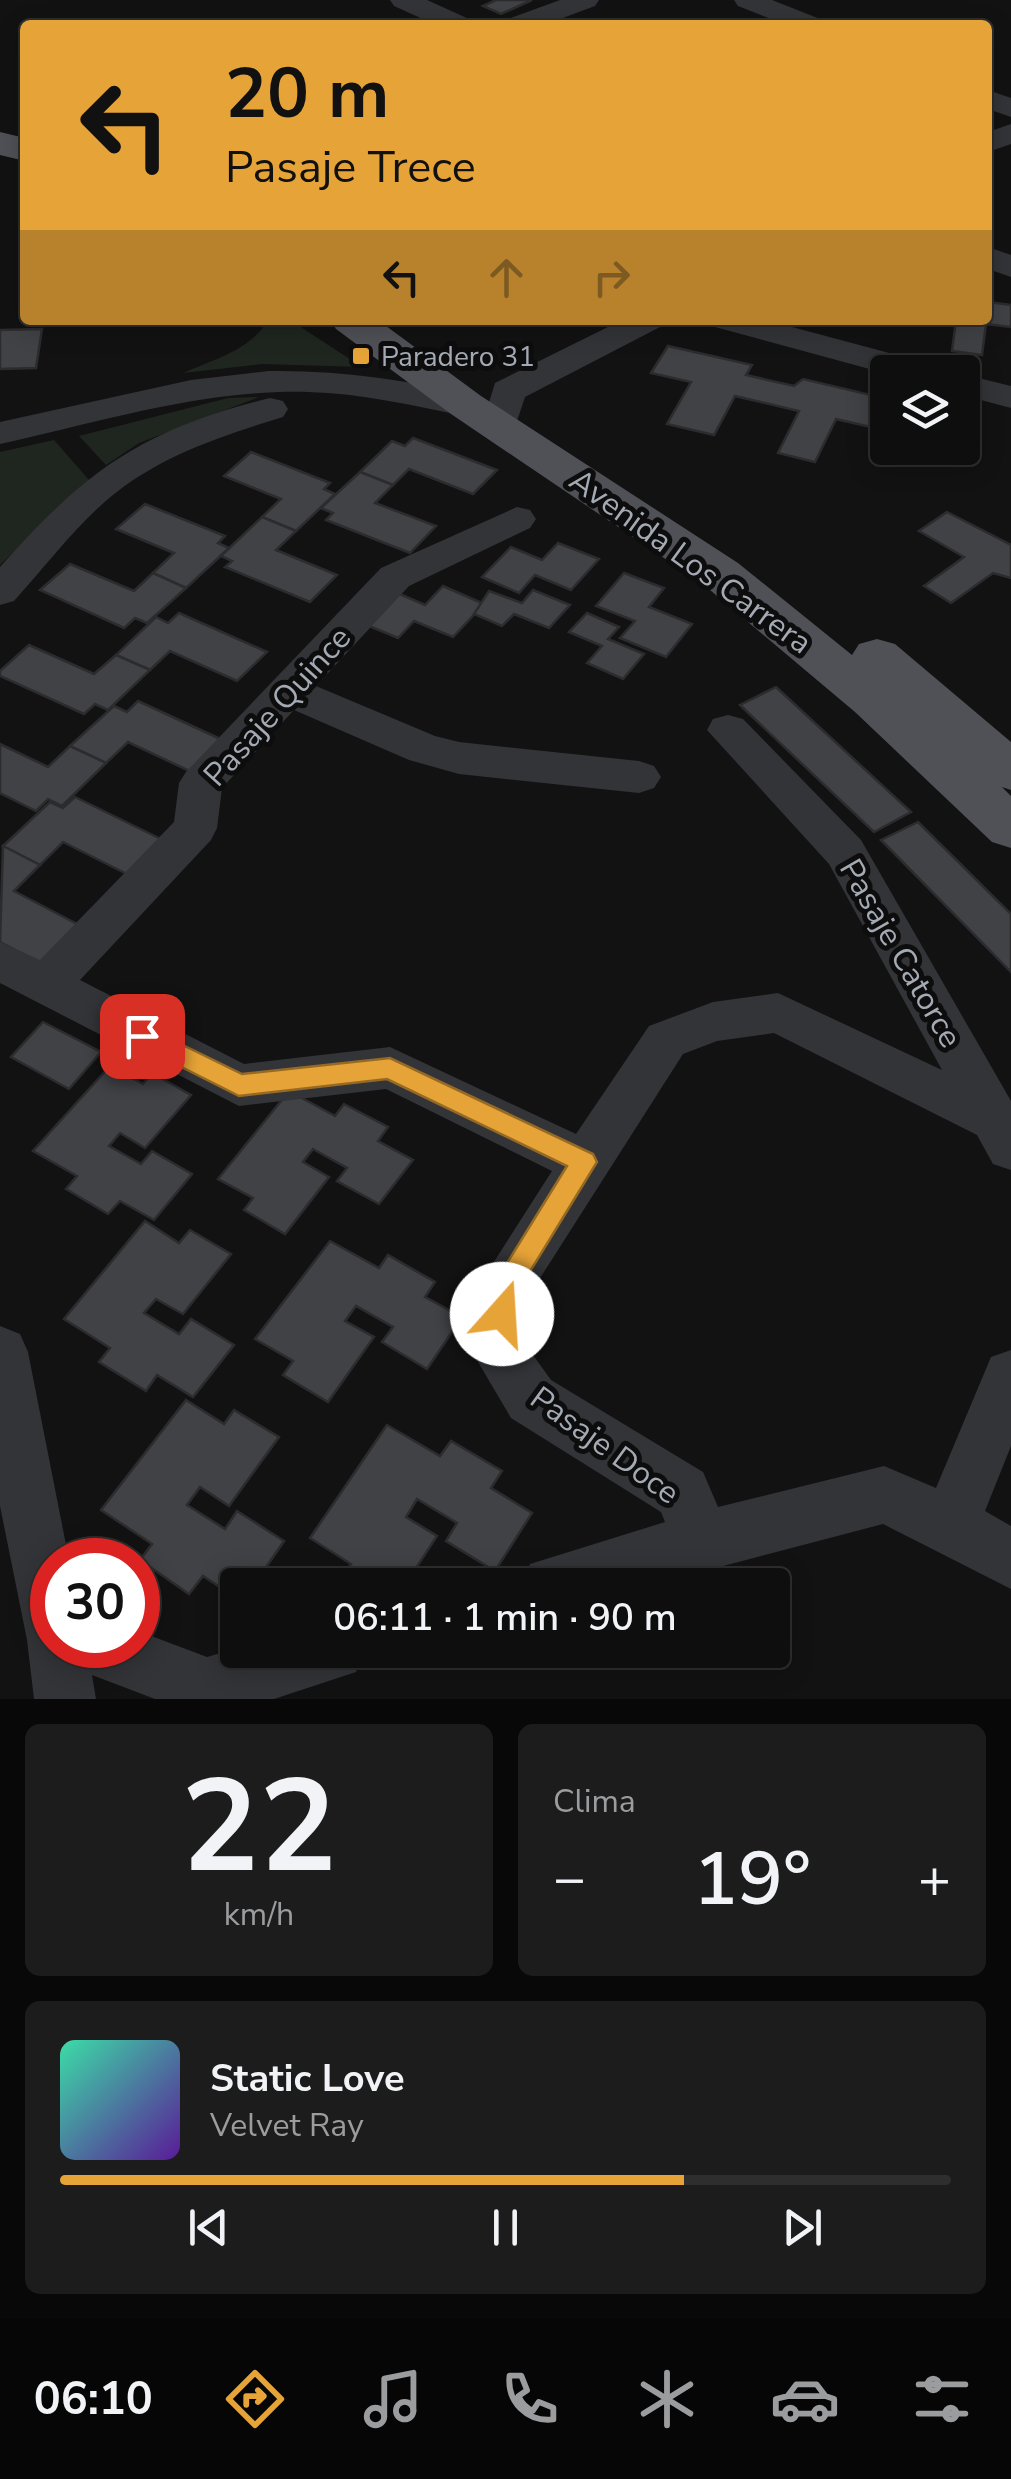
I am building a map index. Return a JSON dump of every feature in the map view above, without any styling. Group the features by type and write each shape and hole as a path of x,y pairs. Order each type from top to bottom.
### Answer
{"main road":[{"name":"Avenida Los Carrera","path":"360,325 491,407 680,505 786,582 955,720 1011,771"},
{"name":"Avenida Los Carrera","path":"387,325 491,407 721,574 873,699 1011,828"}],"street":[{"path":"404,0 448,20"},
{"path":"532,20 586,0"},
{"path":"748,0 798,20"},
{"path":"0,434 239,384 305,380 356,384 491,407 639,325"},
{"path":"747,325 870,358"},
{"path":"980,389 1011,398"},
{"path":"0,592 96,470 270,409"},
{"name":"Pasaje Quince","path":"45,986 195,828 201,782 395,577 517,519"},
{"path":"288,691 424,749 459,758 639,777"},
{"name":"Pasaje Catorce","path":"728,730 845,852 1003,1134"},
{"path":"0,961 239,1085 390,1068 584,1162"},
{"name":"Pasaje Doce","path":"703,1540 682,1492 531,1399 506,1362 501,1294 666,1040 713,1022 778,1013 1003,1134"},
{"path":"0,1352 35,1538"},
{"path":"950,1524 1011,1376"},
{"path":"608,1568 884,1495 950,1524 1011,1559"},
{"path":"60,1668 65,1699"},
{"path":"154,1668 207,1688 274,1668"}],"shaded area":[{"path":"264,325 298,325 362,367 262,364 183,373 242,347"},
{"path":"259,397 139,443 106,465 79,436 228,398"},
{"path":"54,440 89,480 0,565 0,452"}],"building":[{"path":"496,0 532,0 501,14 483,6"},
{"path":"992,303 1011,305 1011,327 992,325"},
{"path":"955,325 986,325 982,355 952,351"},
{"path":"42,329 36,368 0,369 0,330"},
{"path":"668,346 752,365 746,375 794,386 803,379 870,395 870,427 836,419 815,462 778,453 799,411 735,396 714,435 667,424 691,382 651,373"},
{"path":"413,438 497,470 473,494 409,469 393,485 360,472 392,441 405,446"},
{"path":"251,452 330,483 324,489 335,494 296,531 262,517 281,499 224,476"},
{"path":"360,472 393,485 375,503 436,526 410,553 326,520 333,513 321,508"},
{"path":"145,504 225,536 218,543 229,548 186,588 153,573 174,553 116,529"},
{"path":"947,512 1011,545 1011,578 993,573 951,603 924,586 964,557 919,531"},
{"path":"262,517 296,531 276,550 337,575 310,602 225,567 232,561 221,556"},
{"path":"558,543 599,559 571,590 535,575 519,593 482,577 511,547 542,560"},
{"path":"70,564 134,591 153,573 186,588 147,623 135,618 124,628 40,590"},
{"path":"624,573 664,588 649,607 692,624 666,657 620,638 635,621 596,606"},
{"path":"443,586 484,604 453,637 414,621 398,638 362,623 393,591 425,605"},
{"path":"533,590 570,605 549,628 514,614 502,626 474,614 489,591 522,603"},
{"path":"179,613 267,652 237,681 170,651 150,670 116,655 156,617 168,623"},
{"path":"587,613 619,627 608,639 644,654 623,679 587,663 602,646 569,632"},
{"path":"29,645 94,674 116,655 150,670 108,710 95,704 84,714 0,676 0,671"},
{"path":"776,687 911,812 874,832 740,705"},
{"path":"138,701 229,743 198,775 128,742 106,763 70,746 114,706 127,712"},
{"path":"0,744 48,767 70,746 106,763 62,806 48,799 36,811 0,793"},
{"path":"75,797 169,843 135,878 63,842 40,865 3,846 50,802 63,808"},
{"path":"918,822 1011,914 1011,972 881,840"},
{"path":"3,846 40,865 14,891 81,926 44,965 0,942"},
{"path":"43,1022 101,1052 69,1089 11,1057"},
{"path":"110,1066 143,1084 152,1073 191,1095 145,1148 120,1133 109,1146 141,1164 152,1151 192,1174 154,1220 120,1201 108,1214 66,1189 77,1176 33,1151"},
{"path":"289,1091 335,1116 344,1104 388,1127 378,1141 413,1160 379,1204 337,1181 347,1168 313,1149 303,1162 329,1177 285,1234 244,1210 253,1198 218,1179"},
{"path":"145,1221 179,1243 190,1230 231,1254 183,1314 156,1299 144,1313 179,1334 191,1319 234,1345 193,1397 157,1375 146,1391 99,1362 110,1348 64,1319"},
{"path":"330,1241 379,1268 388,1255 435,1282 425,1297 462,1317 427,1369 382,1342 393,1327 356,1306 345,1321 374,1337 328,1402 283,1375 293,1361 255,1339"},
{"path":"186,1400 224,1424 234,1410 279,1437 229,1506 200,1487 187,1505 225,1529 237,1511 284,1541 266,1568 220,1568 220,1587 203,1576 189,1594 160,1574 160,1538 143,1538 101,1510"},
{"path":"387,1425 440,1456 451,1441 502,1471 491,1488 532,1513 497,1568 490,1568 446,1541 457,1523 417,1499 406,1517 437,1536 416,1568 348,1568 351,1564 310,1538"}],"place":[{"name":"Paradero 31","path":"361,356"}],"route":[{"path":"142,1036 239,1085 390,1068 584,1162 501,1294 502,1314"}]}
